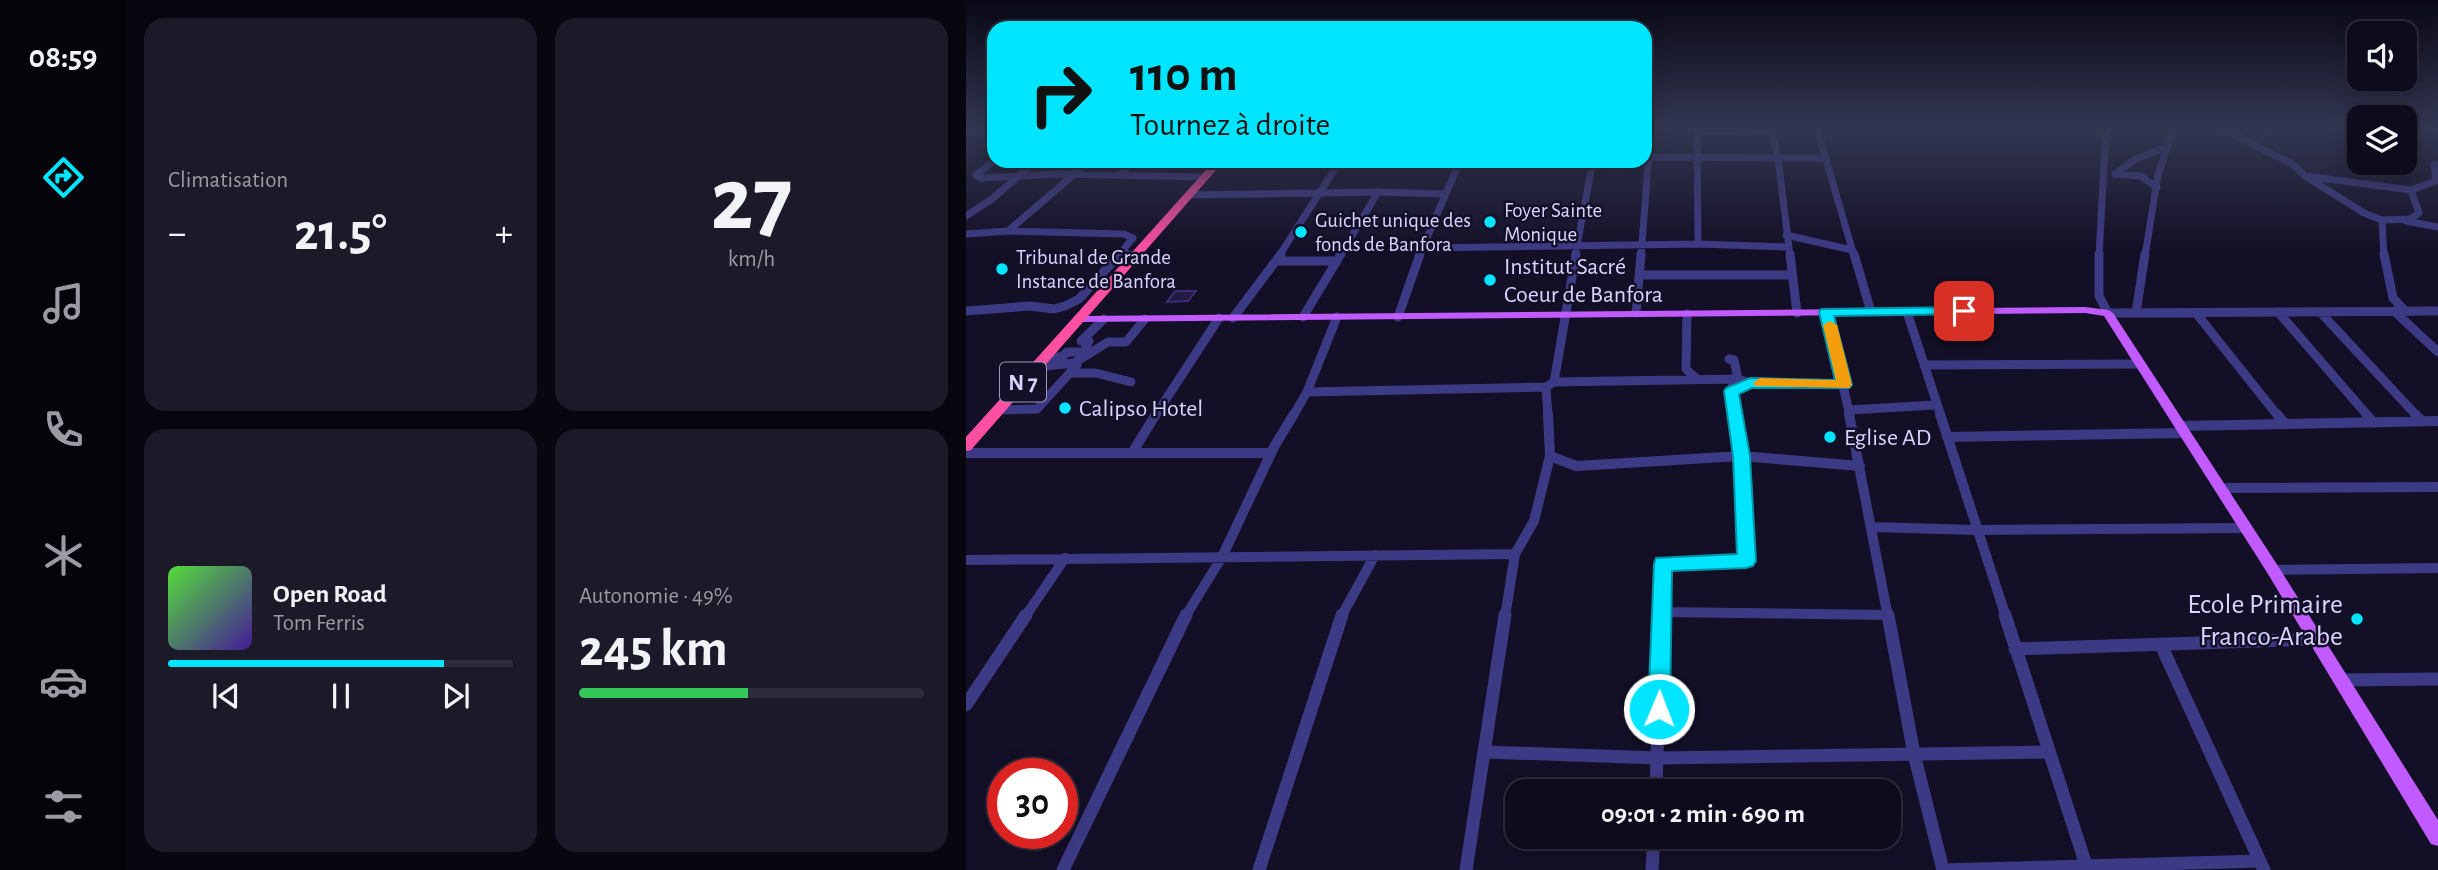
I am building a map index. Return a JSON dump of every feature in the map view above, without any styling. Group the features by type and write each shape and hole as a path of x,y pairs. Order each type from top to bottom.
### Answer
{"highway":[{"name":"N 7","path":"966,446 1212,169"}],"main road":[{"path":"1080,319 2085,310 2108,313 2273,570 2438,837"}],"street":[{"path":"982,169 976,175 980,178 1074,175 1205,177"},
{"path":"966,216 1028,169"},
{"path":"1008,231 1081,169"},
{"path":"1119,175 1127,169"},
{"path":"1233,318 1276,261 1335,169"},
{"path":"1398,317 1422,248 1457,169"},
{"path":"1466,870 1515,554 1534,522 1550,456 1550,384 1592,169"},
{"path":"1636,313 1646,169"},
{"path":"1696,169 1698,244"},
{"path":"1779,169 1797,313"},
{"path":"1829,169 1871,312"},
{"path":"2104,169 2098,279 2099,296 2108,313 2438,311"},
{"path":"2115,174 2123,169"},
{"path":"2136,313 2160,169"},
{"path":"2298,169 2364,213 2382,220 2410,219 2419,214 2411,190"},
{"path":"2305,176 2411,190 2436,181 2435,169"},
{"path":"2104,174 2158,175"},
{"path":"2141,176 2157,188"},
{"path":"1303,317 1378,191"},
{"path":"1190,195 1378,191 1446,194"},
{"path":"2395,219 2438,227"},
{"path":"2382,220 2384,254 2393,298 2405,311"},
{"path":"966,234 1008,231 1130,235 1133,238 1079,299 1054,309"},
{"path":"1786,235 1852,250"},
{"path":"1422,248 1579,244 1788,247"},
{"path":"1120,254 1136,256"},
{"path":"1276,261 1337,261"},
{"path":"1640,275 1792,275"},
{"path":"966,311 1030,306 1073,313 1080,319"},
{"path":"2394,311 2438,352"},
{"path":"1826,312 1849,410 1914,754 1943,870 2262,866 2161,645"},
{"path":"1907,312 2087,868"},
{"path":"2278,312 2374,423"},
{"path":"2320,312 2422,422"},
{"path":"2196,313 2285,424"},
{"path":"1679,380 1686,369 1687,314"},
{"path":"1063,870 1188,611 1222,557 1271,453 1307,392 1337,317"},
{"path":"1132,453 1181,372 1219,318"},
{"path":"1086,353 1089,341 1081,341 1104,319"},
{"path":"1041,362 1074,363 1086,353 1108,342 1126,342 1145,319"},
{"path":"1041,362 1062,357 1068,352 1086,353"},
{"path":"1657,779 1663,564 1746,561 1737,385 1734,360 1729,359"},
{"path":"999,410 1037,409 1077,365 1074,363"},
{"path":"1924,365 2139,364"},
{"path":"1686,369 1702,379"},
{"path":"1070,373 1096,373 1131,382"},
{"path":"1307,392 1702,379 1737,385 1844,385"},
{"path":"1849,410 1935,405"},
{"path":"1947,437 2438,421"},
{"path":"966,453 1271,453"},
{"path":"1550,456 1576,466 1741,456 1860,466"},
{"path":"1545,477 1569,463"},
{"path":"2221,488 2438,487"},
{"path":"1872,527 1976,530 2246,528"},
{"path":"966,560 1515,554"},
{"path":"1259,870 1340,618 1375,555"},
{"path":"966,705 1065,558"},
{"path":"2273,570 2438,568"},
{"path":"1661,612 1889,615"},
{"path":"2015,649 2316,639"},
{"path":"2342,680 2438,679"},
{"path":"1486,752 1658,758 2049,752"},
{"path":"1652,870 1653,849"}],"building":[{"path":"1175,291 1196,291 1188,301 1167,302"}],"slow traffic":[{"path":"1760,383 1844,385 1830,325"}],"place":[{"name":"Foyer Sainte Monique","path":"1490,222"},
{"name":"Guichet unique des fonds de Banfora","path":"1301,232"},
{"name":"Tribunal de Grande Instance de Banfora","path":"1002,269"},
{"name":"Institut Sacré Coeur de Banfora","path":"1490,280"},
{"name":"Calipso Hotel","path":"1065,408"},
{"name":"Eglise AD","path":"1830,437"},
{"name":"Ecole Primaire Franco-Arabe","path":"2357,619"}],"route":[{"path":"1659,709 1663,564 1746,561 1741,456 1731,391 1750,383 1844,385 1826,312 1964,311"}]}
